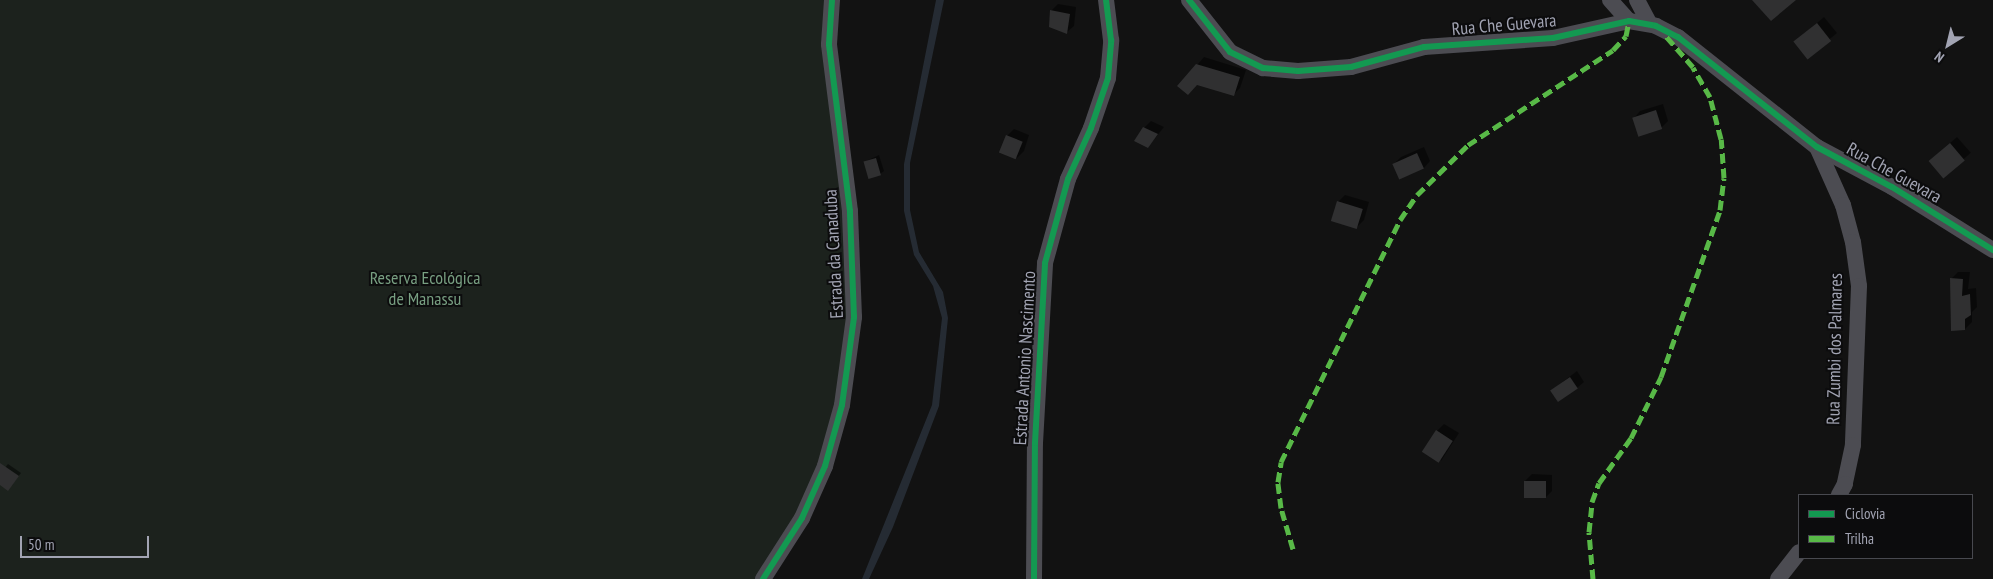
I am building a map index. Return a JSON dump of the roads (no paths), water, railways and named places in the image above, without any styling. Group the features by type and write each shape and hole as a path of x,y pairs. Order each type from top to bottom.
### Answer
{"street":[{"name":"Estrada da Canaduba","path":"763,579 802,518 825,466 842,405 854,316 850,211 829,44 832,0"},
{"name":"Estrada Antonio Nascimento","path":"1034,579 1035,442 1045,264 1068,179 1091,128 1108,78 1112,40 1106,0"},
{"name":"Rua Che Guevara","path":"1189,0 1230,52 1263,68 1298,71 1351,67 1424,46 1553,38 1629,21 1649,23 1678,37 1817,147 1892,187 1993,250"},
{"path":"1610,0 1629,21"},
{"path":"1637,0 1649,23"},
{"name":"Rua Zumbi dos Palmares","path":"1817,147 1843,205 1853,242 1859,286 1853,445 1845,484 1840,494"},
{"path":"1778,579 1798,553"}],"park label":[{"name":"Reserva Ecológica de Manassu","path":"425,289"}]}
